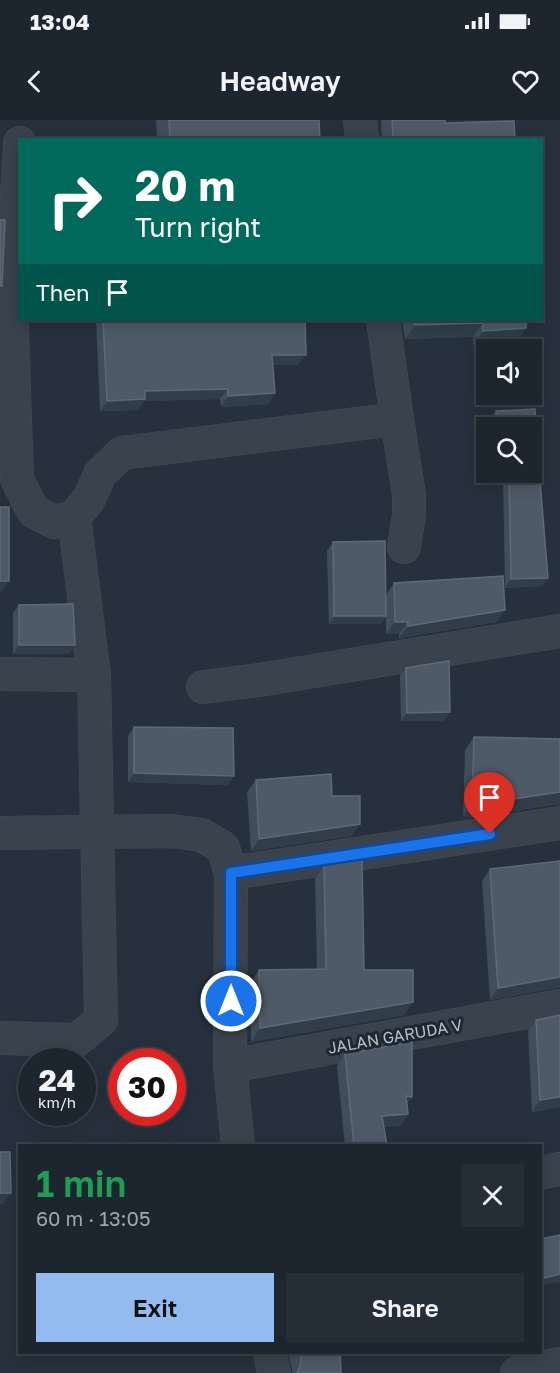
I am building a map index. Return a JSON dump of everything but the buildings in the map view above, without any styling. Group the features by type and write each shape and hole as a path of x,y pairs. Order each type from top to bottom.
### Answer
{"street":[{"path":"360,120 362,138"},
{"path":"16,134 5,302 9,480 33,511 54,522 74,517 89,499 100,474 122,453 397,419"},
{"path":"383,321 409,495 409,515 404,547"},
{"path":"0,1038 77,1040 101,1020 94,675 74,517"},
{"path":"203,687 560,631"},
{"path":"0,674 94,675"},
{"path":"231,873 560,823"},
{"path":"0,833 172,831 202,835 224,848 231,873 230,1065 238,1144"},
{"name":"JALAN GARUDA V","path":"230,1065 560,1006"},
{"path":"542,1173 560,1169"},
{"path":"270,1354 274,1373"},
{"path":"517,1373 560,1364"}],"route":[{"path":"231,1001 231,873 490,834"}]}
